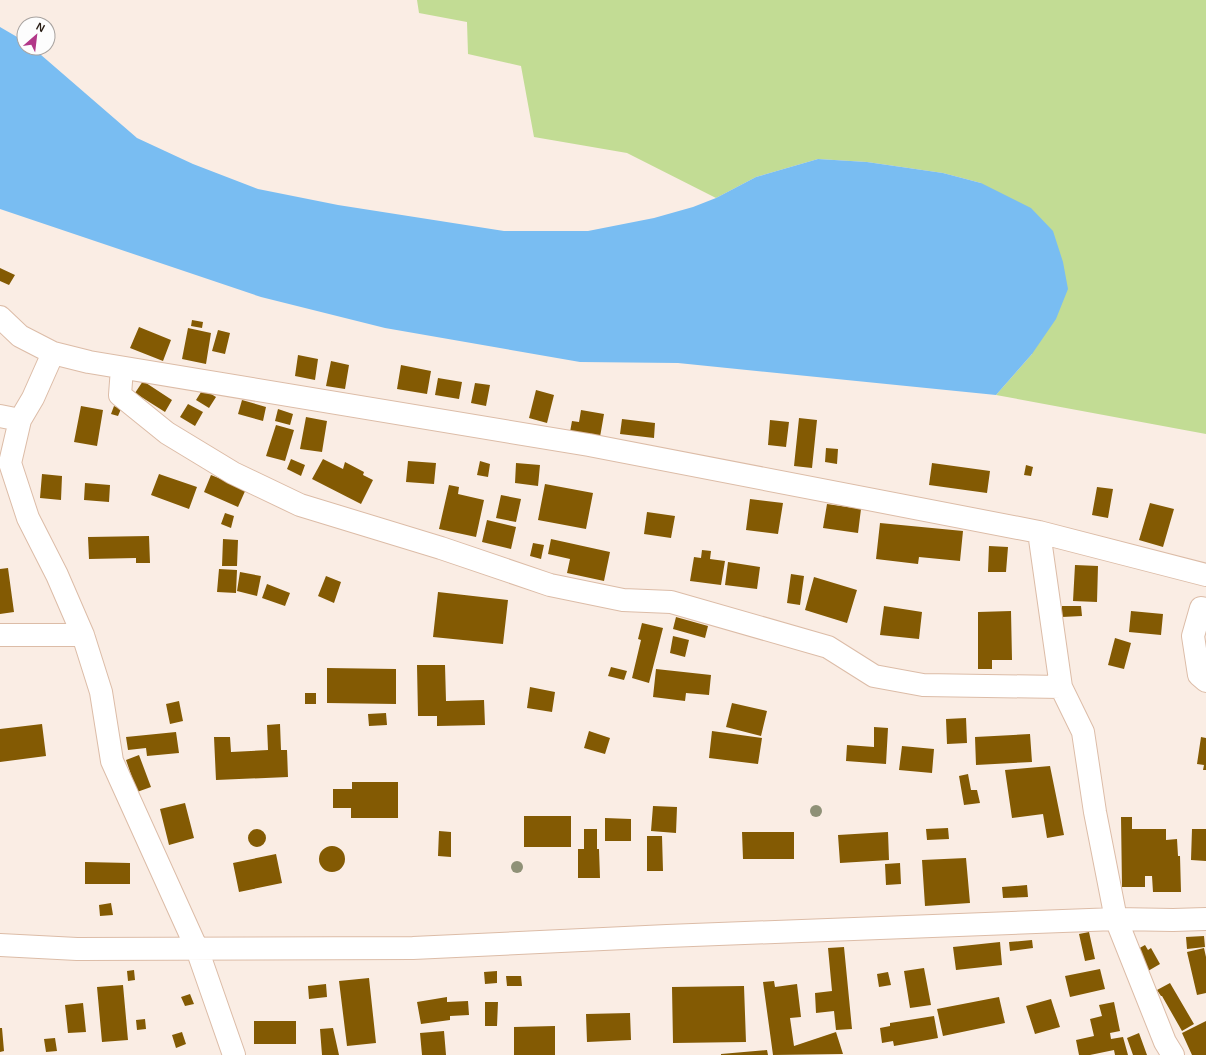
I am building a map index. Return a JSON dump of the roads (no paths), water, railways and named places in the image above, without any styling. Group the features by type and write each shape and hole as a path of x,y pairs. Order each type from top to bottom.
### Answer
{"street":[{"path":"0,318 20,336 53,353 89,362 589,445 1039,532 1206,575"},
{"path":"53,353 33,398 10,418 10,463 28,518 58,575 83,635 101,692 112,760 197,949 234,1055"},
{"path":"122,368 120,395 167,433 233,473 300,505 550,584 623,600 671,602 828,647 874,676 923,685 1061,687"},
{"path":"1039,532 1061,687 1083,732 1095,812 1116,919 1165,1042 1173,1055"},
{"path":"1206,608 1201,608 1193,636 1199,675 1206,681"},
{"path":"0,635 83,635"},
{"path":"0,945 77,949 413,948 659,936 1116,919 1206,919"}],"water":[{"path":"0,27 16,36 16,56 42,56 137,138 193,164 258,189 338,205 504,231 588,231 654,218 693,207 716,198 756,177 818,159 867,162 943,173 981,183 1031,208 1053,231 1063,262 1068,289 1056,319 1032,354 996,395 678,363 580,362 385,328 261,297 0,209"}]}
